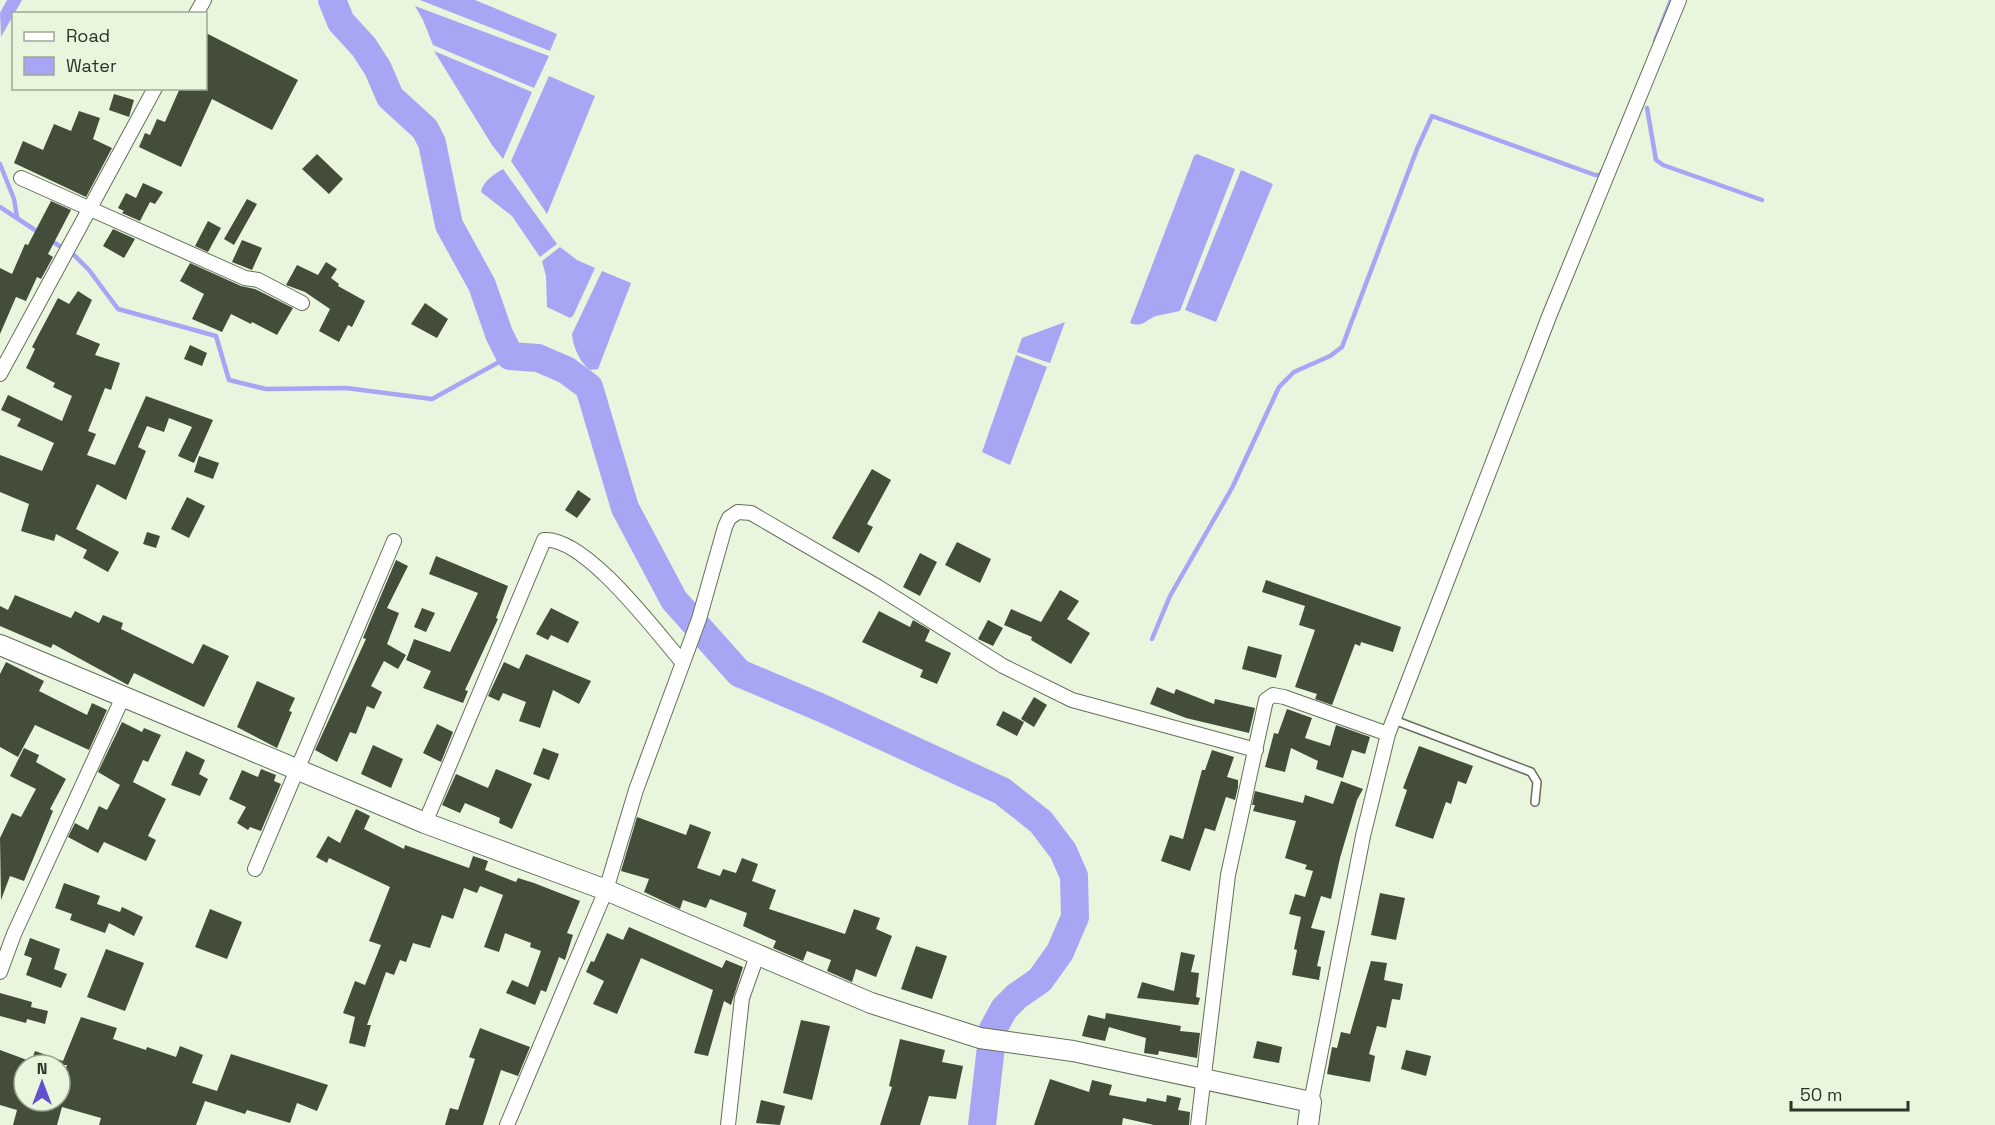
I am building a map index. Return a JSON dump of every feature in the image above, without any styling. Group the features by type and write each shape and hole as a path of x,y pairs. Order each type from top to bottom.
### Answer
{"street":[{"path":"1308,1125 1363,836 1388,734 1550,314 1679,0"},
{"path":"0,374 154,90"},
{"path":"21,178 245,278 258,280 302,303"},
{"path":"507,1125 606,890 636,790 699,619 725,527 729,518 738,512 751,513 878,587 1003,666 1072,700 1256,750"},
{"path":"425,823 544,540 563,542 588,558 685,658"},
{"path":"255,869 394,541"},
{"path":"0,645 425,823 606,890 871,1003 980,1038 1073,1051 1311,1102"},
{"path":"1198,1125 1228,875 1264,705 1273,695 1388,734"},
{"path":"0,972 14,934 123,697"},
{"path":"728,1125 742,998 758,953"}],"lane":[{"path":"1394,720 1531,772 1537,782 1535,802"}],"water":[{"path":"7,0 22,0 15,12 12,12 12,18 1,37 0,13"},
{"path":"420,0 475,0 557,34 550,51"},
{"path":"415,6 549,56 534,88 433,45"},
{"path":"434,51 532,92 503,159 492,145"},
{"path":"549,76 595,96 547,214 511,161"},
{"path":"1197,154 1235,169 1180,311 1156,316 1141,324 1130,323 1194,156"},
{"path":"503,169 557,244 540,257 512,216 481,192 486,181"},
{"path":"1241,170 1273,184 1216,322 1185,310"},
{"path":"560,247 577,260 595,268 570,318 547,307 546,276 542,261"},
{"path":"602,271 631,283 598,369 590,370 578,354 572,334"},
{"path":"1065,322 1050,363 1017,352 1022,338"},
{"path":"1016,355 1047,367 1010,465 982,452"}],"building":[{"path":"207,34 298,80 272,130 212,99 181,167 139,147 145,133 150,135 157,119 165,122 179,90 207,90"},
{"path":"114,94 134,100 129,117 109,110"},
{"path":"79,111 100,118 93,139 112,148 86,197 14,163 23,141 43,150 54,124 71,131"},
{"path":"317,154 343,179 329,194 302,169"},
{"path":"143,183 163,192 155,204 150,202 140,221 122,213 124,211 118,208 126,193 136,198"},
{"path":"247,199 257,204 234,245 224,239"},
{"path":"51,201 71,210 48,254 53,257 41,279 37,277 26,301 16,297 0,334 0,268 12,274 25,244 28,245"},
{"path":"208,221 221,228 208,252 195,246"},
{"path":"113,229 135,239 124,258 103,246"},
{"path":"242,240 262,248 252,270 232,262"},
{"path":"326,262 337,269 331,278 339,284 338,286 365,301 352,327 348,325 339,342 319,331 330,309 305,292 286,285 297,265 318,275"},
{"path":"190,263 241,286 255,289 293,308 277,335 231,314 222,332 192,319 204,294 180,281"},
{"path":"78,291 92,300 76,334 100,344 95,355 120,363 111,390 105,388 88,431 96,434 87,455 115,465 146,396 213,420 194,463 178,456 192,427 169,418 164,432 147,426 138,447 146,451 126,500 97,484 76,529 119,552 108,572 83,558 87,550 56,534 54,541 21,531 29,504 0,492 0,455 42,471 54,443 17,426 21,419 1,410 8,395 62,421 72,396 53,387 55,383 26,368 35,349 32,347 58,298 69,304"},
{"path":"425,303 448,319 437,338 411,324"},
{"path":"190,345 207,353 202,366 184,359"},
{"path":"199,456 219,463 213,479 194,472"},
{"path":"872,469 891,480 867,524 873,527 859,553 832,538"},
{"path":"578,490 591,499 577,518 565,510"},
{"path":"187,497 205,506 189,538 171,529"},
{"path":"147,532 160,536 156,548 143,544"},
{"path":"957,542 991,559 980,583 945,565"},
{"path":"920,553 937,562 920,596 903,587"},
{"path":"436,556 508,586 496,618 498,619 465,690 468,691 463,703 423,688 431,671 406,660 414,639 450,652 478,593 429,574"},
{"path":"396,560 408,566 387,608 399,613 387,644 406,655 398,669 384,661 371,686 382,692 374,709 367,706 356,734 350,732 337,762 315,750 366,639 363,638"},
{"path":"1266,580 1401,627 1393,652 1361,642 1360,646 1355,644 1332,705 1315,699 1317,694 1295,687 1315,630 1299,625 1305,606 1262,592"},
{"path":"1060,590 1079,601 1067,619 1090,633 1071,664 1031,640 1032,637 1004,625 1011,609 1041,622"},
{"path":"15,595 71,618 75,611 99,623 103,615 123,623 121,629 193,664 203,644 229,656 204,707 134,673 128,685 53,644 51,648 0,626 0,606 8,610"},
{"path":"422,608 435,613 426,632 414,627"},
{"path":"551,608 579,622 568,643 551,635 548,640 536,634"},
{"path":"879,611 910,627 913,620 930,630 925,641 951,653 937,684 920,677 923,670 862,642"},
{"path":"988,620 1003,628 993,646 978,639"},
{"path":"1248,646 1282,655 1276,678 1242,669"},
{"path":"526,654 591,681 579,704 553,690 540,728 519,721 526,702 503,693 499,701 488,696 504,662 519,669"},
{"path":"6,662 44,681 39,691 87,715 92,703 107,710 89,750 35,725 18,757 0,747 0,674"},
{"path":"257,681 295,698 289,711 292,712 277,748 237,727"},
{"path":"1157,687 1174,694 1176,689 1214,704 1215,699 1255,708 1249,733 1186,718 1150,704"},
{"path":"1034,697 1047,705 1034,727 1021,719"},
{"path":"1287,709 1312,718 1305,738 1330,746 1336,725 1370,737 1365,754 1352,750 1343,778 1316,769 1318,761 1291,748 1285,772 1265,767 1274,733 1278,734"},
{"path":"1003,711 1024,722 1017,736 996,725"},
{"path":"122,722 142,732 144,728 161,735 148,762 143,760 133,782 166,799 148,836 156,840 146,861 104,842 98,853 68,837 75,823 88,830 99,806 107,810 120,785 98,772"},
{"path":"437,724 453,732 441,762 423,753"},
{"path":"373,745 403,759 391,788 361,774"},
{"path":"1419,746 1473,766 1466,784 1458,781 1451,804 1446,802 1433,839 1395,826 1407,790 1403,788"},
{"path":"24,748 39,755 36,762 66,779 50,809 53,811 24,881 10,876 1,900 0,838 12,813 21,817 36,789 10,776"},
{"path":"543,748 559,754 549,780 533,774"},
{"path":"1212,750 1234,757 1227,777 1238,780 1238,787 1235,800 1226,797 1215,831 1205,828 1190,871 1161,861 1170,835 1183,839 1202,770 1205,770"},
{"path":"186,751 205,760 199,774 208,779 200,796 171,785"},
{"path":"261,769 276,775 274,781 281,784 261,831 250,827 248,830 237,823 246,807 229,799 242,770 258,777"},
{"path":"496,769 532,784 512,829 499,823 500,818 465,803 460,813 442,805 456,774 488,788"},
{"path":"1341,781 1363,789 1357,800 1340,858 1331,899 1321,896 1311,928 1325,931 1317,966 1321,967 1319,980 1292,975 1297,950 1294,949 1301,917 1289,914 1295,894 1305,897 1313,871 1305,869 1307,865 1285,858 1296,821 1253,811 1255,805 1252,805 1255,791 1303,803 1305,795 1333,804"},
{"path":"356,809 370,816 364,829 404,849 405,845 469,868 473,856 488,861 485,870 516,882 518,878 534,883 580,901 567,933 573,935 565,960 559,957 546,992 541,990 535,1005 506,993 512,980 528,987 541,951 530,947 531,943 505,933 499,952 484,947 503,895 480,886 477,893 464,888 453,919 442,915 430,948 413,943 406,962 400,960 394,975 386,972 367,1025 371,1025 365,1047 349,1043 355,1017 343,1013 355,981 365,985 381,945 369,941 390,887 329,858 327,863 316,857 328,836 340,843"},
{"path":"637,817 686,835 690,824 711,832 697,868 720,876 723,869 736,873 742,858 758,864 752,881 776,890 769,909 845,934 854,909 880,918 876,929 892,936 876,977 856,969 852,982 827,971 831,960 807,951 803,961 773,948 776,941 743,926 747,913 710,899 706,908 683,900 680,909 644,892 649,879 621,871"},
{"path":"64,883 100,896 97,904 120,912 122,907 143,917 134,936 109,923 105,933 70,920 72,914 55,908"},
{"path":"1380,893 1405,898 1396,940 1371,935"},
{"path":"210,909 242,922 227,959 195,947"},
{"path":"629,927 722,968 726,960 743,967 731,1005 724,1001 708,1056 694,1053 713,990 641,958 617,1014 593,1004 604,981 586,972 591,961 594,962 607,933 623,940"},
{"path":"30,938 60,949 54,969 67,974 61,988 26,975 32,958 24,955"},
{"path":"916,946 947,956 932,999 901,989"},
{"path":"106,949 144,963 125,1011 87,997"},
{"path":"1181,952 1195,955 1191,972 1199,973 1196,997 1200,998 1198,1005 1137,998 1142,982 1174,991"},
{"path":"1371,961 1387,963 1384,980 1403,984 1400,1000 1392,999 1386,1028 1377,1026 1369,1054 1375,1056 1370,1082 1327,1074 1332,1047 1337,1048 1341,1032 1350,1034"},
{"path":"0,993 32,1002 31,1007 48,1011 45,1024 27,1019 26,1023 0,1016"},
{"path":"1106,1013 1181,1026 1180,1031 1200,1033 1197,1058 1159,1051 1158,1055 1144,1053 1146,1038 1109,1027 1105,1041 1082,1036 1088,1015 1105,1019"},
{"path":"81,1017 117,1028 113,1039 146,1050 147,1047 176,1057 180,1046 203,1055 192,1083 217,1091 231,1054 328,1085 317,1111 297,1103 290,1123 247,1110 245,1114 205,1101 196,1125 99,1125 101,1118 72,1110 72,1053 66,1053"},
{"path":"801,1020 830,1026 812,1100 783,1093"},
{"path":"480,1028 530,1047 518,1076 501,1070 483,1125 445,1125 450,1108 458,1110 475,1059 469,1057"},
{"path":"900,1039 945,1050 942,1062 963,1066 956,1099 929,1096 920,1125 880,1125 892,1087 889,1086"},
{"path":"1257,1041 1282,1047 1279,1063 1253,1058"},
{"path":"0,1050 12,1054 12,1109 0,1105"},
{"path":"1406,1050 1431,1056 1426,1076 1401,1069"},
{"path":"1050,1079 1089,1092 1092,1080 1112,1085 1109,1095 1146,1102 1147,1098 1166,1102 1167,1095 1181,1098 1178,1110 1190,1112 1189,1125 1154,1125 1123,1118 1122,1125 1034,1125"},
{"path":"761,1100 785,1106 780,1125 756,1123"},
{"path":"16,1113 60,1113 57,1125 13,1125"}],"waterway":[{"path":"332,0 341,22 364,47 378,69 390,97 425,129 432,143 449,225 482,285 499,334 510,356 538,358 566,370 589,387 625,508 674,600 739,673 824,709 1002,791 1041,822 1063,851 1074,876 1075,917 1060,952 1040,980 1017,996 1004,1009 993,1029 982,1125"},
{"path":"1655,41 1671,0"},
{"path":"1647,108 1656,160 1663,165 1762,200"},
{"path":"1152,639 1170,596 1232,488 1279,387 1294,372 1330,356 1342,347 1417,149 1432,116 1595,175 1601,175 1602,171"},
{"path":"0,164 14,199 17,217"},
{"path":"0,207 41,234"},
{"path":"50,240 74,255 89,270 118,309 216,336 229,380 266,389 346,388 432,399 510,356"}]}
